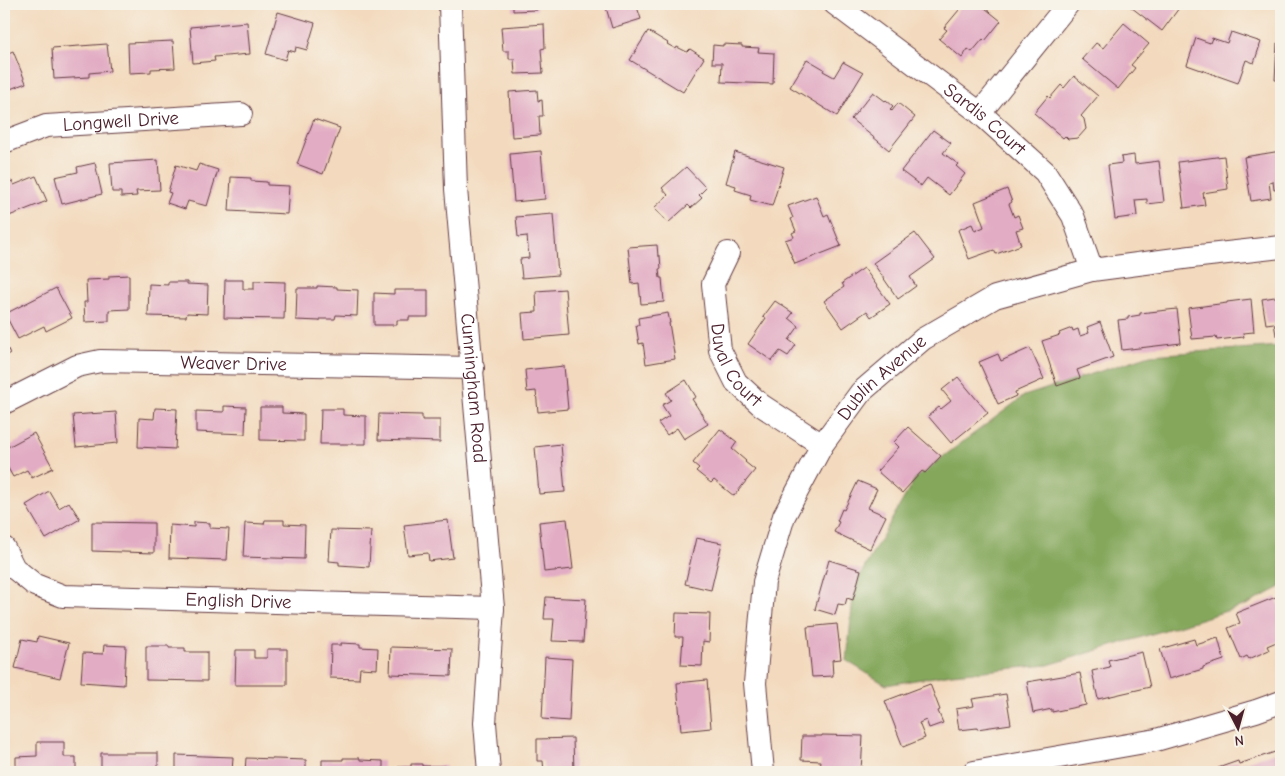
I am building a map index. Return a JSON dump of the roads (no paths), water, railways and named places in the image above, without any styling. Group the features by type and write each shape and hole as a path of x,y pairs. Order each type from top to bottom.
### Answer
{"street":[{"name":"Cunningham Road","path":"450,4 456,189 493,608 485,723 489,772"},
{"name":"Sardis Court","path":"835,4 980,113 1045,172 1073,216 1092,270"},
{"path":"980,113 1068,4"},
{"name":"Longwell Drive","path":"4,142 46,126 241,114"},
{"name":"Dublin Avenue","path":"763,772 755,684 764,582 784,516 822,445 861,392 923,339 995,298 1092,270 1281,247"},
{"name":"Duval Court","path":"728,253 712,284 720,350 736,382 761,405 822,445"},
{"name":"Weaver Drive","path":"4,403 77,366 100,361 472,368"},
{"name":"English Drive","path":"4,548 14,568 35,585 63,596 493,608"},
{"path":"974,772 1156,740 1281,702"}]}
